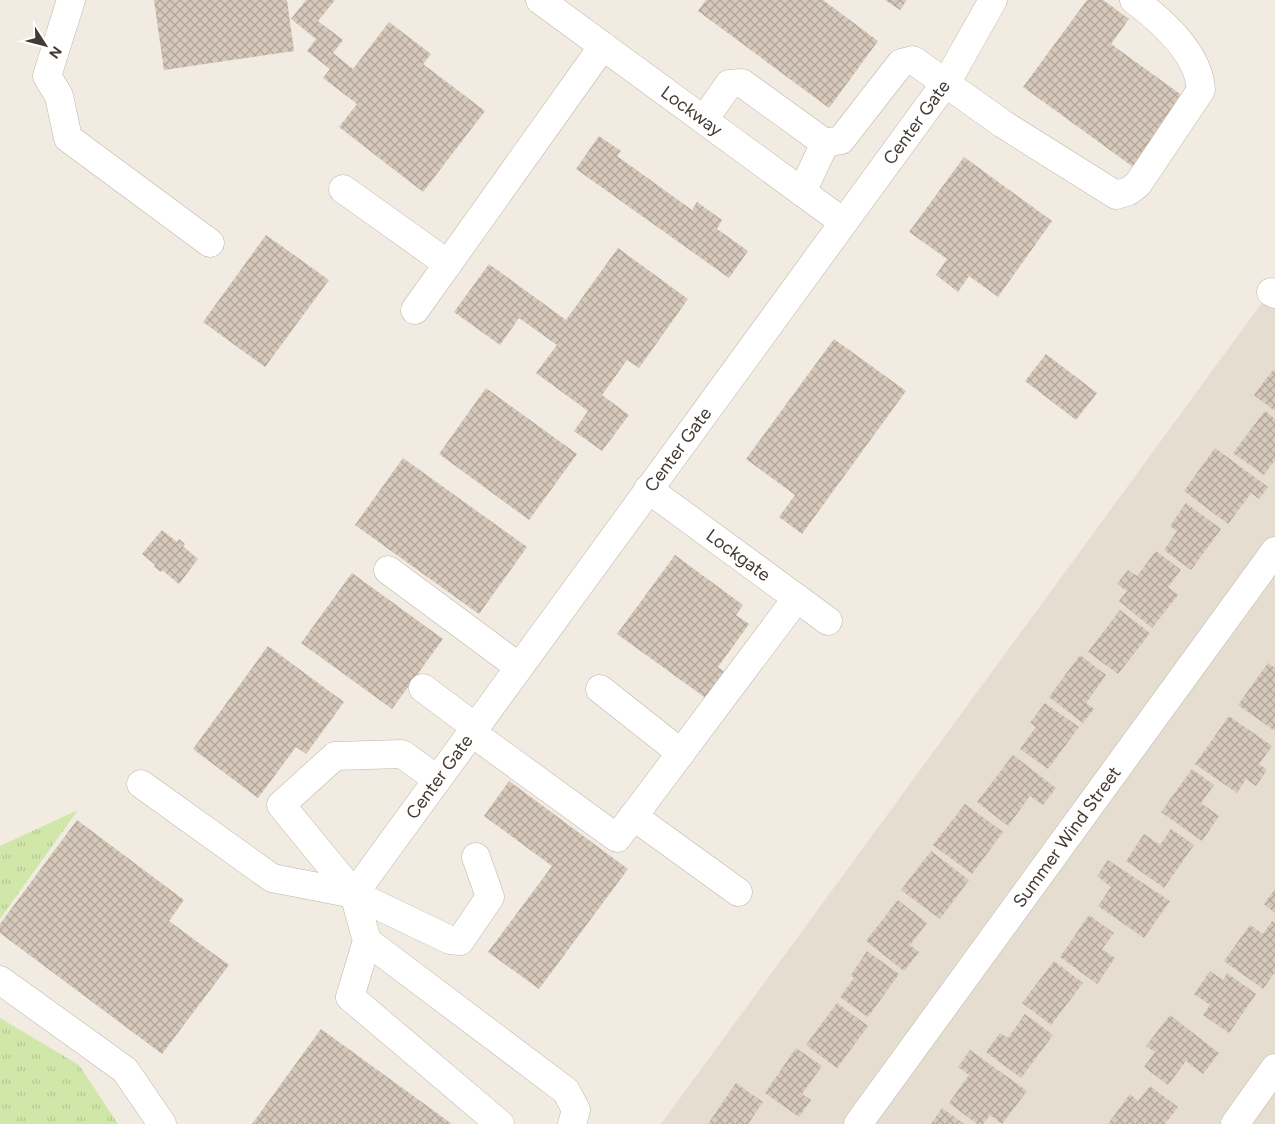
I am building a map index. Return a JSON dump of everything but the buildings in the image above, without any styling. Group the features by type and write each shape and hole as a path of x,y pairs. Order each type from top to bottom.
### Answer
{"street":[{"path":"71,0 47,76 58,96 68,138 210,243"},
{"name":"Lockway","path":"540,0 843,222"},
{"name":"Center Gate","path":"354,894 944,84 993,0"},
{"path":"825,144 841,140 901,63 913,60 944,84 1116,195 1129,191 1138,184 1201,90 1197,68 1182,45 1134,0"},
{"path":"415,310 603,46"},
{"path":"704,120 729,84 742,83 825,144"},
{"path":"802,192 825,144"},
{"path":"343,189 448,264"},
{"name":"Lockgate","path":"648,489 828,622"},
{"name":"Summer Wind Street","path":"858,1124 1275,551"},
{"path":"388,570 519,667"},
{"path":"423,688 473,729 617,838 797,598"},
{"path":"600,689 681,752"},
{"path":"437,779 402,754 335,756 281,805 354,894 366,941 350,997 500,1124"},
{"path":"141,784 272,878 354,894 450,940 460,941 490,897 476,857"},
{"path":"633,816 738,892"},
{"path":"366,941 566,1091 576,1110 572,1124"},
{"path":"0,980 125,1070 162,1124"},
{"path":"1235,1124 1275,1068"}],"shaded area":[{"path":"1275,285 1275,1124 661,1124"}],"green space":[{"path":"78,810 0,919 0,846"},
{"path":"0,1018 79,1065 118,1124 0,1124"}]}
